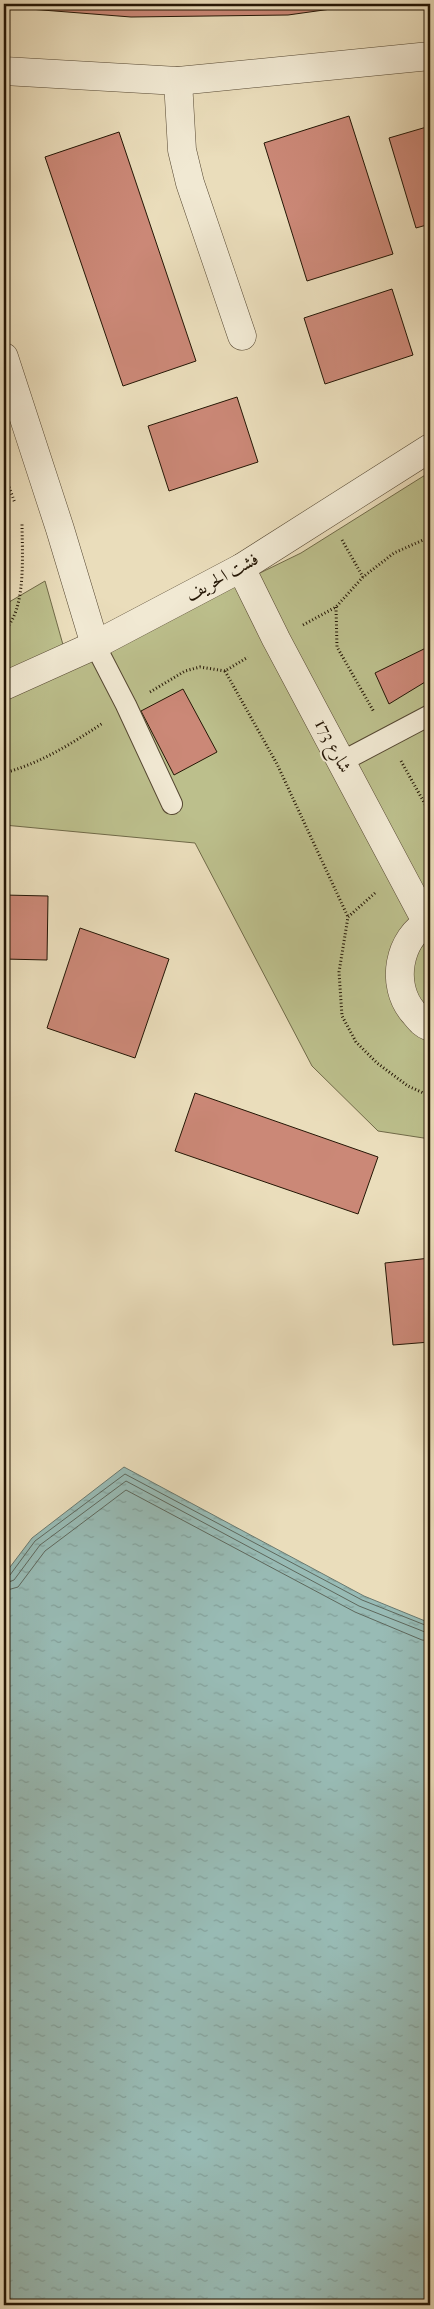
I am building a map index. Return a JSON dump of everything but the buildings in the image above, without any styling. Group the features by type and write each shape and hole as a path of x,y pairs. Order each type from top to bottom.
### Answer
{"street":[{"path":"4,70 178,81 430,56"},
{"path":"178,81 182,150 190,183 242,336"},
{"path":"4,357 60,529 95,646"},
{"name":"فشت الحريف","path":"4,686 95,646 241,568 430,448"},
{"name":"شارع 173","path":"241,568 341,762 429,922 414,934 404,949 400,966 400,983 408,1007 423,1025 430,1027"}],"lane":[{"path":"95,646 126,705 172,804"},
{"path":"341,762 430,715"}],"path":[{"path":"4,474 16,506"},
{"path":"4,630 15,614 22,576 22,522 19,514"},
{"path":"326,514 363,577"},
{"path":"4,773 26,767 63,749 109,719 126,705 185,671 200,667 225,671 276,639 336,607 363,577 394,553 430,536"},
{"path":"225,671 277,764 348,917 340,972 342,1016 356,1042 377,1063 408,1086 430,1096"},
{"path":"348,917 380,888 402,875"}],"green space":[{"path":"430,472 430,1139 378,1131 312,1066 195,843 4,825 4,605 45,581 69,666 301,553"}],"water":[{"path":"124,1467 364,1596 430,1623 430,2305 4,2305 4,1575 32,1538"}]}
